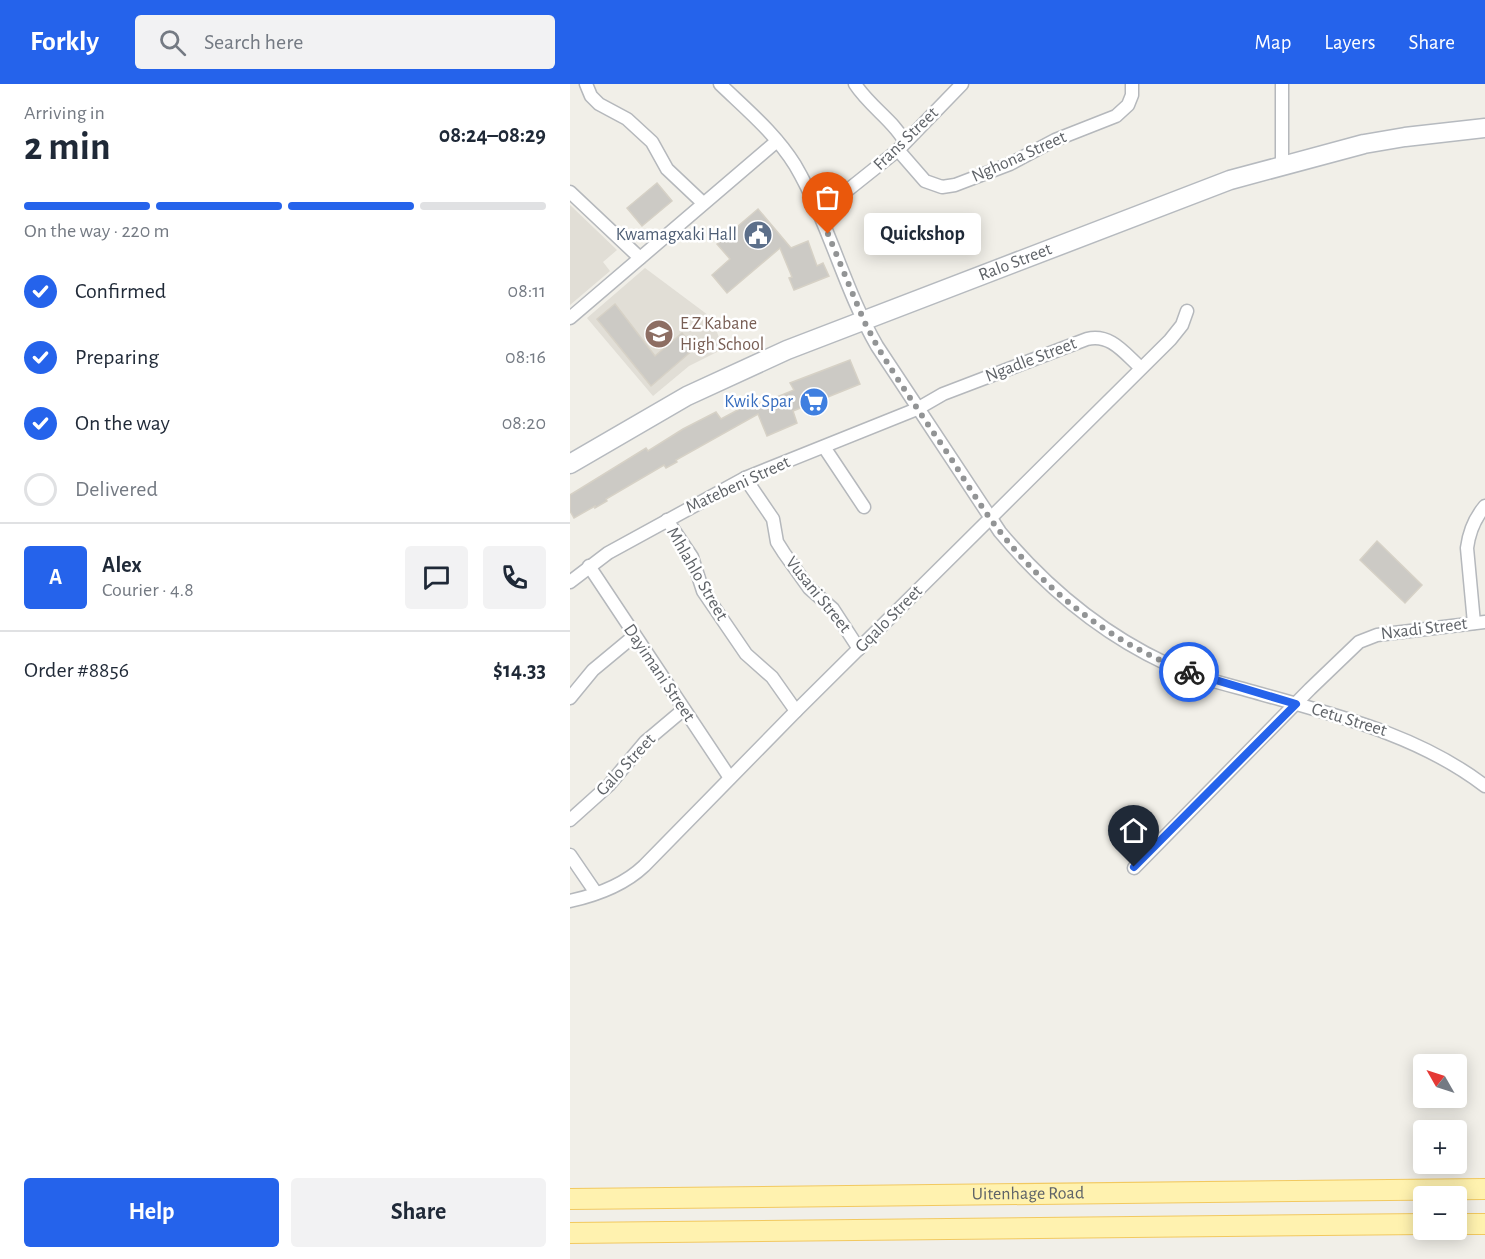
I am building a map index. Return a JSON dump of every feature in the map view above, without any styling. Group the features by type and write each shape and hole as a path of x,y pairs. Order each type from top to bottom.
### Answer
{"main road":[{"name":"Uitenhage Road","path":"570,1199 1485,1189"},
{"name":"Uitenhage Road","path":"570,1233 1413,1224"},
{"path":"1467,1224 1485,1224"}],"street":[{"path":"586,84 591,96 599,104 627,119 652,142 667,169 703,203"},
{"name":"Cetu Street","path":"720,84 762,123 794,164 819,213 864,321 877,346 990,518 1023,559 1055,591 1093,621 1129,644 1168,664 1387,732 1421,745 1467,772 1485,786"},
{"name":"Nghona Street","path":"855,84 866,99 897,130 901,146 925,181 942,187 955,185 1010,164 1055,140 1116,116 1128,105 1132,95 1132,84"},
{"name":"Frans Street","path":"819,213 901,146 962,84"},
{"path":"1282,84 1282,165"},
{"name":"Ralo Street","path":"570,464 654,413 715,381 787,350 1211,187 1282,165 1388,140 1485,128"},
{"path":"570,318 777,141"},
{"path":"570,192 640,258"},
{"name":"Gqalo Street","path":"570,901 616,885 635,874 1176,334 1187,311"},
{"name":"Ngadle Street","path":"917,409 943,394 1094,337 1107,339 1141,368"},
{"name":"Matebeni Street","path":"570,582 608,553 745,478 917,409"},
{"path":"824,447 864,507"},
{"name":"Vusani Street","path":"745,478 772,519 779,546 809,588 833,609 859,649"},
{"path":"1480,622 1468,539 1473,524 1485,506"},
{"name":"Mhlahlo Street","path":"667,520 692,557 703,591 746,654 772,677 796,711"},
{"name":"Dayimani Street","path":"589,566 730,778"},
{"name":"Nxadi Street","path":"1134,867 1347,652 1377,634 1480,622"},
{"path":"570,698 593,670 634,636"},
{"name":"Galo Street","path":"570,820 609,785 645,742 683,710"},
{"path":"570,855 596,893"}],"shaded area":[{"path":"570,205 617,250 603,262 610,271 570,305"},
{"name":"E Z Kabane High School","path":"645,268 712,318 723,349 689,366 653,396 587,318"}],"building":[{"path":"657,183 672,201 642,226 627,208"},
{"path":"758,209 791,248 808,241 817,266 823,263 829,276 794,290 789,278 792,277 780,248 727,293 712,275 730,259 717,244"},
{"path":"615,304 655,356 682,333 695,348 651,386 597,319"},
{"path":"850,360 860,384 793,411 797,423 767,436 758,414 676,460 677,462 666,468 664,465 606,499 607,501 595,508 595,506 574,518 570,511 570,495 646,448 648,451 716,412 721,419 745,406 747,409 794,390 790,383"},
{"path":"1377,541 1422,585 1405,603 1360,560"}],"way so far":[{"path":"828,234 872,338 1000,532 1039,576 1093,621 1129,644 1189,672"}],"place":[{"name":"Quickshop","path":"828,234"},
{"name":"Kwamagxaki Hall","path":"758,235"},
{"name":"E Z Kabane High School","path":"659,334"},
{"name":"Kwik Spar","path":"814,402"}],"route":[{"path":"1134,867 1296,704 1189,672"}]}
